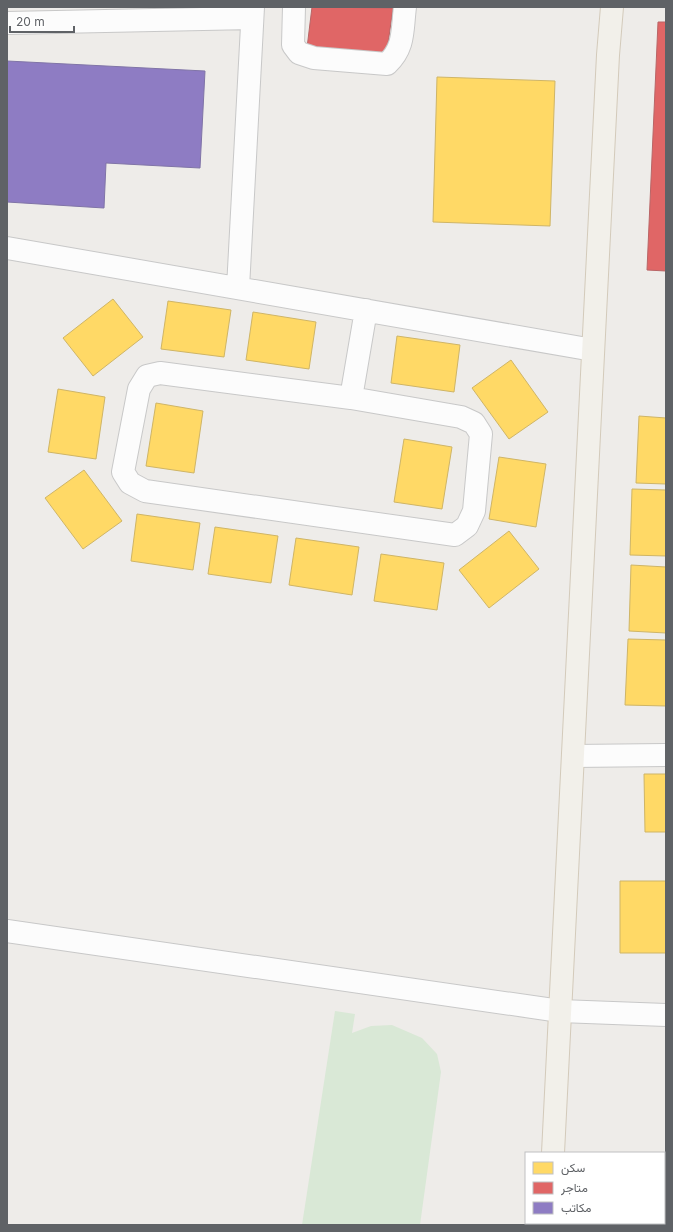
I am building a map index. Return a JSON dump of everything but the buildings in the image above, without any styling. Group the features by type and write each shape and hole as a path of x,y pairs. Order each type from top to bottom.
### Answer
{"main road":[{"path":"552,1152 608,54 612,7"}],"street":[{"path":"294,7 292,45 299,53 314,58 387,64 396,55 402,39 405,7"},
{"path":"7,23 252,12 238,288"},
{"path":"7,248 593,350"},
{"path":"351,398 366,310"},
{"path":"160,373 351,398 461,417 474,423 481,434 474,511 467,526 455,534 440,533 145,491 130,483 123,472 139,388 147,376 160,373"},
{"path":"573,756 666,755"},
{"path":"7,931 560,1011 666,1015"}],"green space":[{"path":"335,1011 355,1014 352,1033 371,1026 392,1025 422,1038 437,1054 441,1072 420,1225 302,1225"}]}
